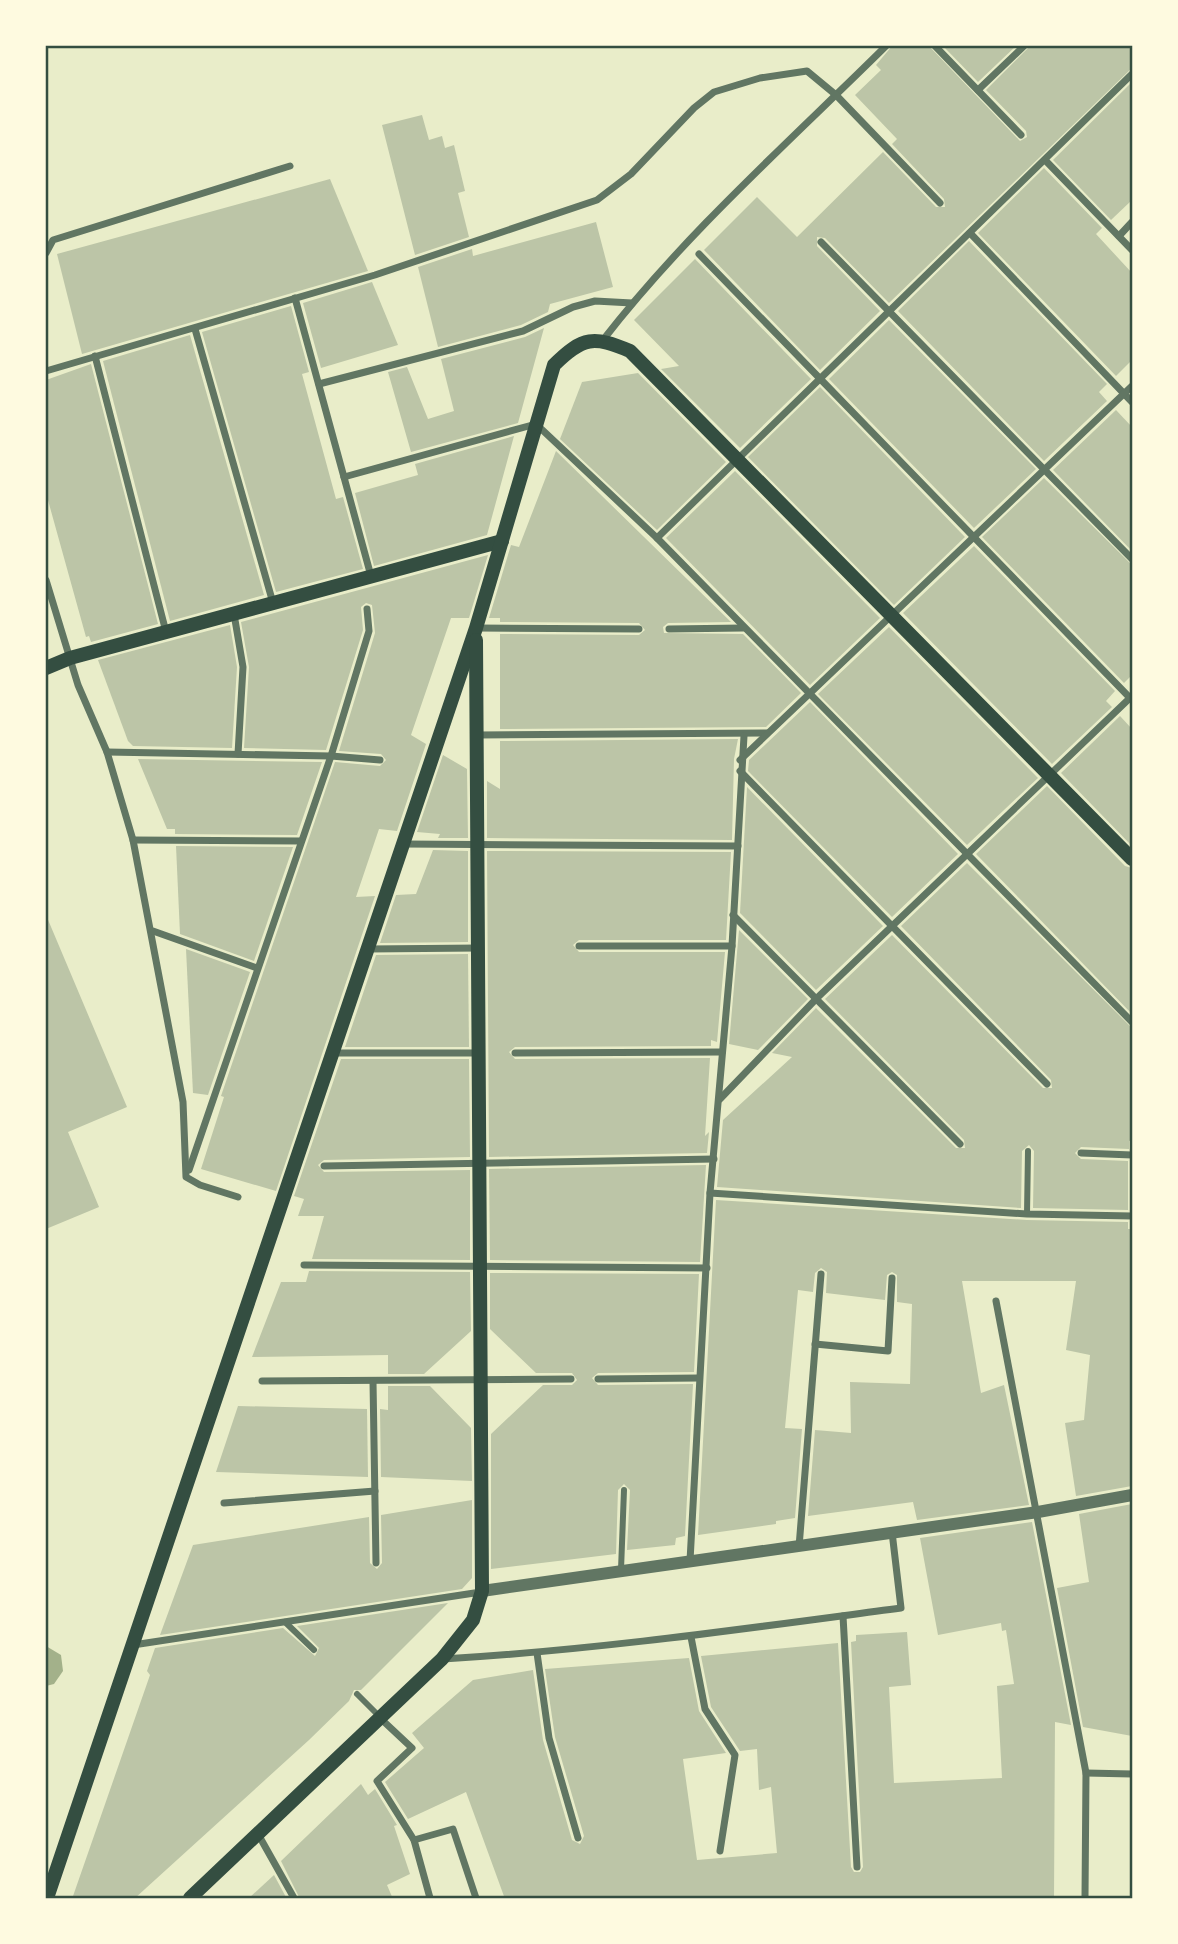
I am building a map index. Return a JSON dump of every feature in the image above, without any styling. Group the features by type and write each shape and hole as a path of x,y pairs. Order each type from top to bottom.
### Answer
{"main road":[{"path":"47,1899 476,628 554,365 573,345 603,340 630,351 739,458 890,617 1132,859"},
{"path":"46,668 70,658 502,541"},
{"path":"190,1899 442,1659 473,1620 482,1591 476,628"}],"street":[{"path":"603,340 632,303 886,46"},
{"path":"934,46 1021,135"},
{"path":"978,90 1024,46"},
{"path":"46,372 375,275 597,200 631,174 694,108 714,93 760,78 807,71 836,95 940,202"},
{"path":"657,538 1132,74"},
{"path":"1045,160 1132,250"},
{"path":"46,253 53,240 290,166"},
{"path":"1119,236 1132,222"},
{"path":"970,233 1132,402"},
{"path":"821,242 1132,559"},
{"path":"699,254 973,538 1132,698 817,998 720,1099"},
{"path":"295,298 371,576"},
{"path":"319,384 523,331 573,307 595,301 632,303"},
{"path":"195,329 273,603"},
{"path":"95,356 166,632"},
{"path":"740,760 1132,386"},
{"path":"344,477 537,424 657,538 808,695 1132,1022"},
{"path":"46,580 70,658 107,752 134,840 183,1102 186,1177"},
{"path":"186,1177 331,756 369,631 368,609"},
{"path":"234,614 243,667 237,754"},
{"path":"476,628 639,629"},
{"path":"669,629 743,628"},
{"path":"478,735 744,736 768,733"},
{"path":"690,1562 710,1194 732,946 740,760 744,736"},
{"path":"107,752 331,756 380,760"},
{"path":"740,771 891,928 1047,1084"},
{"path":"134,840 301,841"},
{"path":"403,844 478,842 738,846"},
{"path":"733,915 960,1144"},
{"path":"153,931 257,968"},
{"path":"579,946 732,946"},
{"path":"367,949 479,948"},
{"path":"515,1053 722,1052"},
{"path":"332,1053 479,1053"},
{"path":"1027,1214 1028,1151"},
{"path":"1081,1153 1132,1155"},
{"path":"324,1166 713,1159"},
{"path":"186,1177 200,1185 238,1197"},
{"path":"710,1194 1027,1214 1132,1216"},
{"path":"304,1265 707,1268"},
{"path":"799,1547 821,1274"},
{"path":"815,1343 887,1351 891,1278"},
{"path":"996,1301 1086,1773 1085,1899"},
{"path":"598,1379 699,1378"},
{"path":"262,1381 571,1379"},
{"path":"373,1381 376,1563"},
{"path":"621,1570 624,1490"},
{"path":"225,1503 375,1491"},
{"path":"132,1645 621,1570 1038,1512 1132,1495"},
{"path":"442,1659 537,1653 691,1637 901,1608 892,1532"},
{"path":"843,1616 857,1867"},
{"path":"285,1622 314,1650"},
{"path":"691,1637 705,1709 735,1755 720,1851"},
{"path":"537,1653 549,1738 578,1838"},
{"path":"356,1694 412,1748 377,1781 414,1840 430,1899"},
{"path":"1086,1773 1132,1774"},
{"path":"414,1840 453,1829 476,1899"},
{"path":"258,1834 294,1899"}],"shaded area":[{"path":"46,1646 61,1655 63,1671 54,1684 46,1686"}],"building":[{"path":"892,46 929,46 1020,141 1027,137 1026,131 986,90 1030,46 1132,46 1132,68 889,303 825,238 817,237 817,246 880,311 820,370 704,250 757,197 797,237 883,152 936,207 945,207 944,199 892,144 897,139 855,95 881,70 876,65"},
{"path":"943,46 1016,46 978,82"},
{"path":"1132,82 1132,200 1111,220 1053,160"},
{"path":"422,115 429,140 442,136 445,148 454,145 465,191 458,193 469,237 415,255 382,125"},
{"path":"1044,168 1102,228 1096,234 1132,273 1132,360 1116,376 978,233"},
{"path":"330,179 368,271 82,354 57,254"},
{"path":"596,222 613,287 550,304 548,312 521,325 438,347 418,267 472,249 473,256"},
{"path":"969,241 1107,384 1099,392 1107,401 1044,461 898,311"},
{"path":"695,259 811,379 740,448 661,369 679,366 634,320"},
{"path":"372,282 398,345 321,368 303,303"},
{"path":"291,306 309,372 302,374 336,499 343,497 363,569 276,592 202,332"},
{"path":"889,320 1036,469 974,528 829,379"},
{"path":"544,328 518,423 411,452 388,372 407,367 428,419 454,411 441,359 525,337"},
{"path":"190,335 264,595 170,621 103,361"},
{"path":"91,364 158,624 91,642 89,636 86,637 46,493 46,380"},
{"path":"638,373 726,462 657,530 560,439 582,382"},
{"path":"820,387 965,537 894,605 748,457"},
{"path":"1116,410 1132,427 1132,551 1053,470"},
{"path":"514,436 487,535 374,566 355,493 418,475 415,464"},
{"path":"556,451 731,622 668,623 663,627 664,633 743,634 801,693 766,727 500,729 500,634 639,635 645,630 639,623 500,622 500,618 489,618 511,545 519,547"},
{"path":"735,471 880,618 810,685 666,538"},
{"path":"1044,478 1132,565 1132,675 1124,683 982,537"},
{"path":"974,546 1115,691 1106,701 1112,707 1052,764 903,613"},
{"path":"488,555 469,618 451,618 411,735 426,744 397,831 379,829 356,897 375,896 276,1191 201,1169 224,1097 221,1096 335,762 380,766 386,760 381,754 339,751 375,633 372,605 366,603 361,607 363,630 326,750 244,748 249,667 241,622"},
{"path":"230,625 237,667 232,748 133,746 128,741 98,660"},
{"path":"889,627 1038,778 967,845 818,694"},
{"path":"810,702 958,854 892,917 748,771 749,760"},
{"path":"1120,716 1132,729 1132,846 1061,773"},
{"path":"738,739 734,759 732,840 487,838 487,781 500,789 500,741"},
{"path":"443,755 467,769 468,838 438,838 440,834 417,832"},
{"path":"138,759 322,762 297,835 175,834 175,829 167,829"},
{"path":"1047,786 1125,866 1132,868 1132,1014 976,854"},
{"path":"747,787 883,926 816,990 740,913"},
{"path":"176,846 293,847 254,961 180,934"},
{"path":"433,850 468,851 468,942 380,943 396,895 416,894"},
{"path":"487,851 731,852 726,940 579,940 573,945 579,952 725,952 717,1042 711,1040 711,1046 515,1047 509,1052 515,1059 710,1058 705,1136 709,1132 707,1153 489,1157"},
{"path":"967,863 1132,1028 1132,1140 1129,1141 1129,1149 1081,1147 1075,1153 1081,1159 1128,1161 1128,1210 1033,1208 1034,1151 1029,1145 1022,1151 1021,1208 717,1187 723,1120 792,1057 772,1053 816,1008 956,1148 965,1148 964,1140 825,999 892,935 1043,1088 1052,1088 1051,1080 901,926"},
{"path":"46,915 127,1107 68,1132 99,1207 46,1229"},
{"path":"739,930 808,999 758,1050 729,1044"},
{"path":"186,949 250,972 208,1095 193,1093"},
{"path":"468,954 469,1047 345,1047 376,955"},
{"path":"341,1059 469,1059 470,1157 324,1160 318,1165 324,1172 470,1170 470,1260 312,1259 324,1216 298,1216 304,1199 294,1196"},
{"path":"706,1165 700,1262 490,1260 489,1169"},
{"path":"716,1200 1027,1220 1128,1222 1128,1229 1132,1229 1132,1486 1076,1496 1065,1423 1084,1420 1090,1355 1066,1350 1076,1281 962,1281 981,1393 1004,1385 1029,1505 917,1520 913,1502 808,1516 815,1430 851,1433 850,1382 910,1384 912,1304 897,1302 897,1275 892,1272 887,1275 885,1300 826,1293 827,1272 821,1268 815,1273 813,1292 798,1290 785,1428 802,1429 795,1518 776,1521 776,1524 698,1535"},
{"path":"309,1271 470,1272 471,1331 424,1374 388,1374 388,1355 252,1357 281,1282 306,1282"},
{"path":"490,1273 699,1274 694,1372 598,1373 592,1378 598,1385 693,1384 685,1536 676,1538 675,1545 627,1550 630,1490 624,1484 618,1490 616,1554 491,1569 491,1434 543,1385 572,1385 577,1380 572,1373 536,1373 490,1329"},
{"path":"388,1386 430,1386 471,1428 472,1481 381,1477 380,1409 388,1410"},
{"path":"238,1406 367,1409 368,1477 216,1472"},
{"path":"472,1500 472,1578 462,1589 160,1635 193,1545 369,1517 370,1563 377,1569 382,1563 381,1515"},
{"path":"1132,1504 1132,1736 1083,1727 1057,1588 1089,1582 1079,1514"},
{"path":"1032,1522 1071,1725 1055,1722 1054,1899 505,1899 466,1792 408,1819 385,1782 424,1748 412,1733 473,1680 533,1670 543,1740 572,1840 580,1844 584,1836 555,1737 545,1669 689,1658 699,1711 726,1753 683,1759 697,1860 777,1853 771,1787 759,1790 757,1749 740,1751 711,1707 701,1656 838,1643 851,1867 854,1872 860,1872 863,1867 851,1642 856,1641 856,1635 907,1632 911,1685 889,1687 894,1783 1002,1778 997,1686 1014,1684 1006,1630 1002,1631 1001,1623 938,1635 920,1538"},
{"path":"448,1603 361,1690 354,1690 349,1701 309,1740 134,1899 72,1899 150,1675 147,1671 155,1648 283,1628 315,1656 319,1648 297,1626"},
{"path":"361,1784 368,1795 375,1789 397,1825 394,1826 410,1874 387,1885 393,1899 300,1899 281,1861"},
{"path":"274,1875 287,1899 248,1899"}]}
